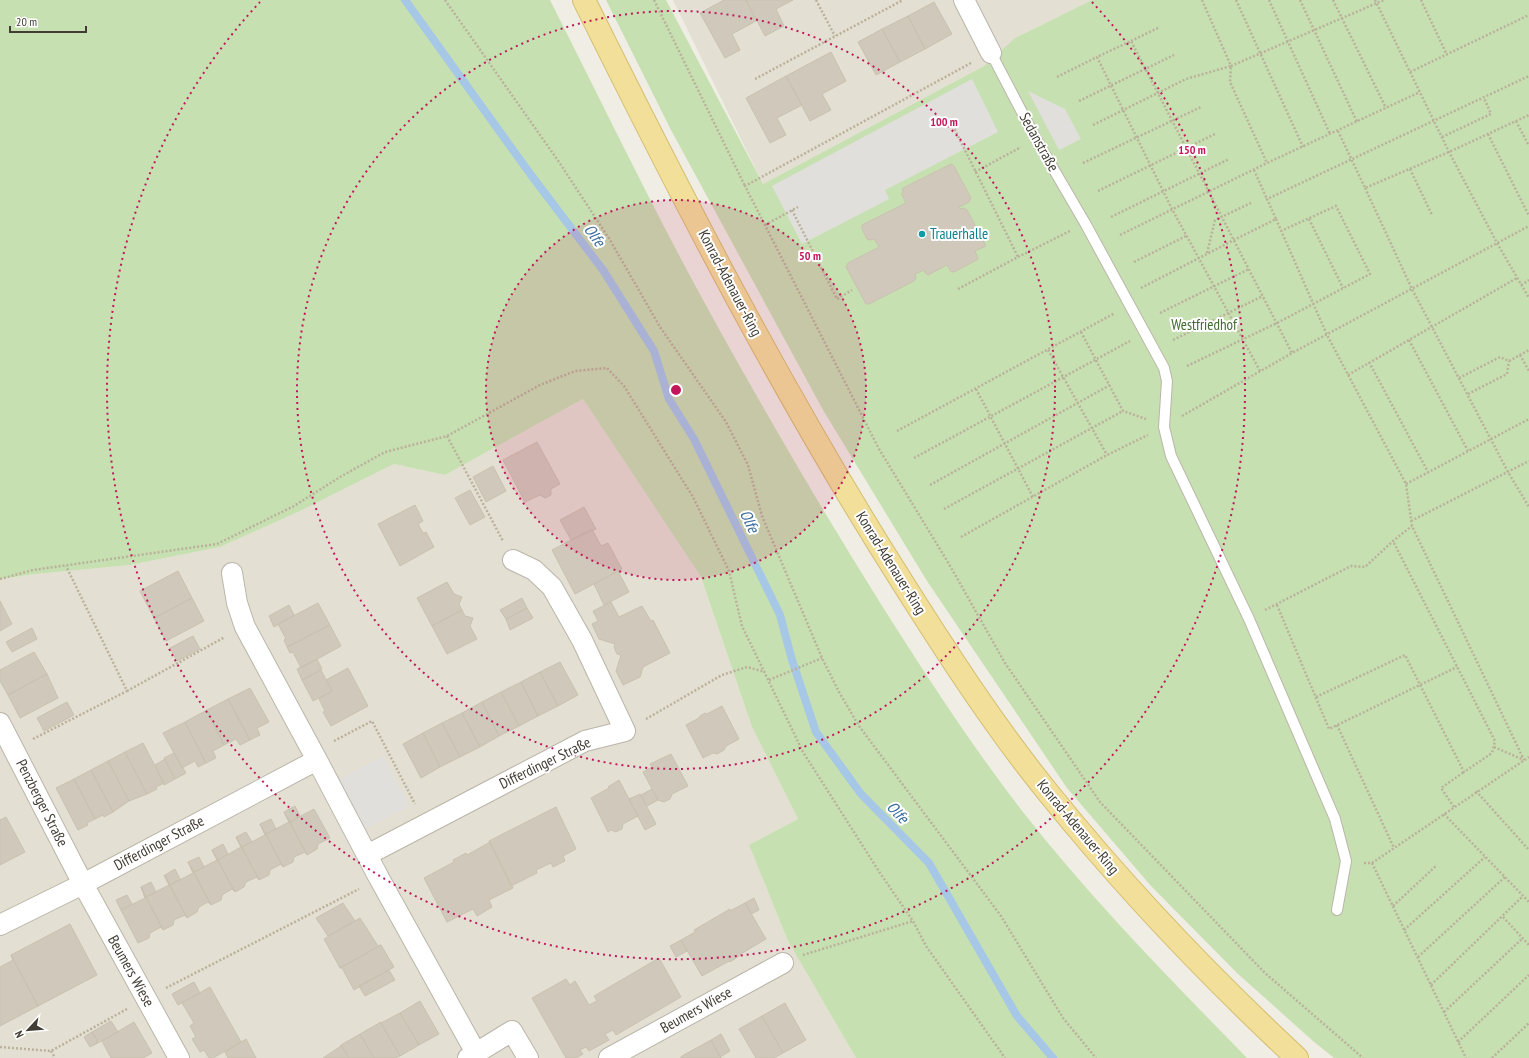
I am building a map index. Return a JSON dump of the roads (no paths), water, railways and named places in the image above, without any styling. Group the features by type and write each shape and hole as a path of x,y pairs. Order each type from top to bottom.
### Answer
{"main road":[{"name":"Konrad-Adenauer-Ring","path":"584,0 655,143 803,417 875,540 938,638 994,720 1048,793 1106,862 1175,938 1238,1003 1297,1058"}],"street":[{"name":"Sedanstraße","path":"964,0 991,53"},
{"name":"Differdinger Straße","path":"367,855 585,741 625,731 582,640 552,588 534,570 513,560"},
{"path":"232,573 237,603 245,627 380,878 472,1056 512,1031 528,1058"},
{"name":"Penzberger Straße","path":"0,723 83,884"},
{"name":"Differdinger Straße","path":"0,925 83,884 315,756"},
{"name":"Beumers Wiese","path":"83,884 179,1058"},
{"name":"Beumers Wiese","path":"609,1058 783,963"}],"lane":[{"name":"Sedanstraße","path":"991,53 1036,139 1085,223 1164,368 1167,382 1164,426 1171,456 1249,619 1335,818 1346,861 1337,910"}],"waterway":[{"name":"Olfe","path":"405,0 531,175 603,270 654,351 669,399 694,439 780,615 792,660 816,732 861,794 929,863 1017,1016 1053,1058"}],"place":[{"name":"Trauerhalle","path":"922,234"}],"park label":[{"name":"Westfriedhof","path":"1204,325"}]}
